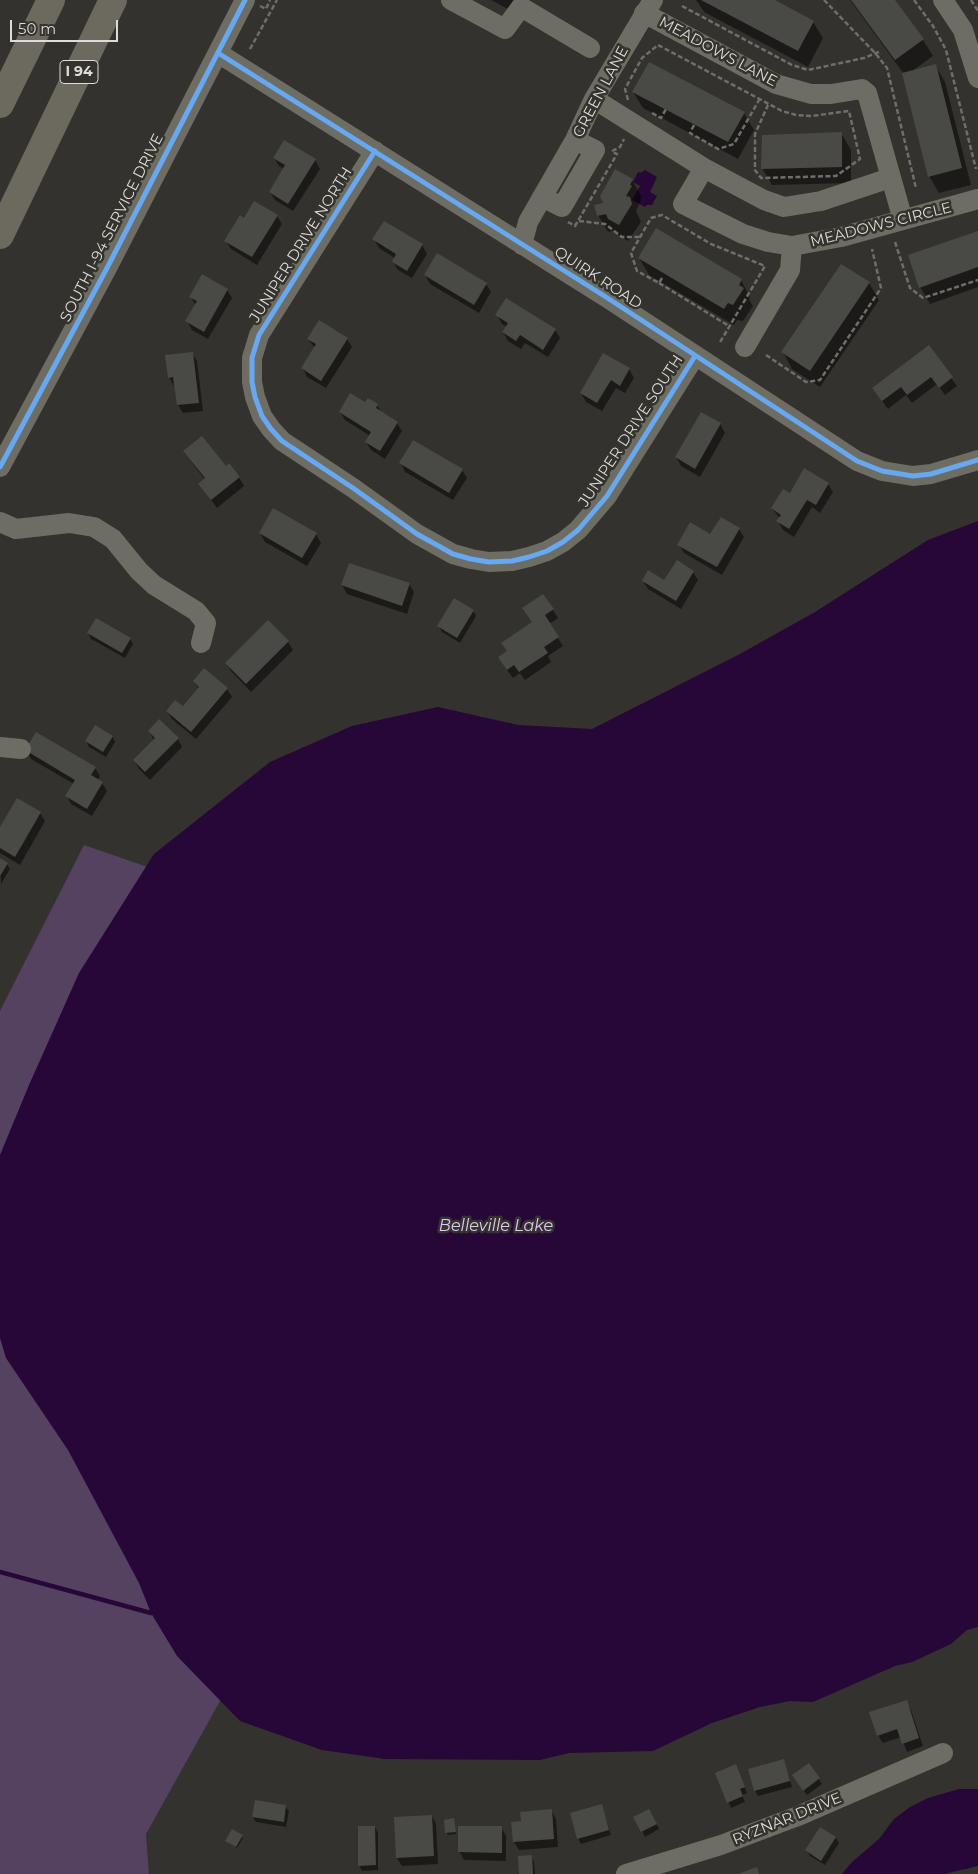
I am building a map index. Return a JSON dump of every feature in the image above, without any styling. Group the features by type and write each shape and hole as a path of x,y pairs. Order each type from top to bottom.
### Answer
{"highway":[{"path":"0,67 32,0"},
{"path":"0,104 51,0"},
{"name":"I 94","path":"0,234 113,2"}],"street":[{"name":"SOUTH I-94 SERVICE DRIVE","path":"0,467 102,276 245,0"},
{"path":"451,0 505,29 521,7 590,48"},
{"path":"943,0 963,30 978,78"},
{"name":"GREEN LANE","path":"522,245 528,222 575,140 594,99 648,6"},
{"name":"MEADOWS LANE","path":"648,6 776,84 811,94 831,94 862,90 868,93 903,220"},
{"name":"QUIRK ROAD","path":"218,53 375,151 857,461 869,467 913,476 931,474 978,460"},
{"path":"594,99 704,168 764,200 784,206 822,201 890,178"},
{"name":"JUNIPER DRIVE NORTH","path":"352,488 291,448 271,429 262,416 255,398 251,370 259,335 375,151"},
{"name":"MEADOWS CIRCLE","path":"704,168 683,204 743,234 768,242 792,246 842,237 978,199"},
{"path":"745,347 790,270 792,246"},
{"name":"JUNIPER DRIVE SOUTH","path":"352,488 416,534 453,554 489,562 512,561 547,551 563,542 578,530 598,508 695,356"},
{"path":"0,522 16,529 69,523 94,527 113,539 139,572 154,585 196,611 206,623 201,644"},
{"path":"0,747 21,749"},
{"name":"RYZNAR DRIVE","path":"626,1874 721,1845 798,1816 943,1753"}],"path":[{"path":"266,8 270,0"},
{"path":"250,49 277,0"},
{"path":"914,0 933,26 946,50 976,169"},
{"path":"971,0 978,11"},
{"path":"682,6 792,65 808,70 864,58 881,51"},
{"path":"628,101 625,89 642,58 658,44 768,105 796,115 812,116 849,111 860,159 836,176 761,178 755,170 755,134 768,105"},
{"path":"694,124 690,133 718,149 734,144 759,100"},
{"path":"645,110 661,118 666,109"},
{"path":"612,152 620,147 626,136"},
{"path":"719,344 730,326 765,266 711,244 662,215 651,218 631,253 637,271 730,326"},
{"path":"579,220 605,224 622,236 641,237"},
{"path":"895,242 910,288 923,298 978,280"},
{"path":"766,355 806,382 820,380 881,288 872,249"},
{"path":"658,283 662,278"}],"shaded area":[{"path":"84,845 223,893 239,1667 146,1834 149,1874 0,1874 0,1011"}],"water":[{"path":"645,170 657,177 650,192 657,196 652,205 645,207 632,200 640,186 633,182 638,172 641,173"},
{"name":"Belleville Lake","path":"978,521 978,1627 967,1630 951,1644 912,1662 895,1666 813,1702 790,1701 760,1707 712,1723 653,1751 569,1753 540,1760 385,1759 322,1750 240,1721 177,1656 151,1613 139,1583 68,1450 6,1358 0,1338 0,1155 79,973 154,854 270,762 352,726 438,707 518,725 592,729 740,654 815,612 928,540"},
{"path":"959,1789 978,1789 978,1866 944,1874 842,1874 852,1862 879,1839 894,1819 910,1807 928,1798"}],"building":[{"path":"701,0 775,0 814,21 798,51"},
{"path":"851,0 895,0 924,39 895,60"},
{"path":"649,62 745,112 728,142 632,92"},
{"path":"936,64 962,168 928,177 902,73"},
{"path":"842,132 842,167 761,169 762,135"},
{"path":"284,140 316,159 288,204 269,192 285,165 273,158"},
{"path":"615,169 633,179 630,185 632,186 626,196 630,197 632,204 619,225 608,219 606,214 597,216 594,205 603,203 600,196"},
{"path":"254,201 278,215 252,257 224,241 240,215 244,218"},
{"path":"384,221 423,244 407,271 392,262 396,254 372,239"},
{"path":"656,228 742,279 739,285 744,288 733,305 728,303 724,309 638,258"},
{"path":"978,231 978,267 919,288 908,255"},
{"path":"437,253 487,283 474,305 424,275"},
{"path":"841,264 870,282 810,371 781,352"},
{"path":"202,274 228,289 204,332 185,321 197,301 189,297"},
{"path":"506,298 556,329 543,350 520,335 516,341 502,332 508,323 495,315"},
{"path":"319,320 348,338 321,381 301,368 316,344 307,339"},
{"path":"929,345 953,377 939,388 931,377 907,395 901,387 882,401 872,388"},
{"path":"193,352 199,403 177,405 173,377 168,378 165,355"},
{"path":"603,353 630,368 620,386 611,380 597,403 580,393"},
{"path":"350,393 365,402 368,398 378,404 376,408 398,422 380,451 365,442 371,432 339,412"},
{"path":"701,412 721,423 695,469 675,457"},
{"path":"202,436 226,466 229,463 240,477 211,500 198,484 205,478 183,451"},
{"path":"413,440 463,469 449,493 399,463"},
{"path":"804,468 829,483 816,505 807,500 789,529 776,521 781,515 771,508 783,489 790,493"},
{"path":"273,508 317,533 302,558 259,533"},
{"path":"721,517 740,528 717,567 677,545 690,522 710,534"},
{"path":"677,560 694,571 676,601 642,581 648,570 664,580"},
{"path":"349,563 410,583 402,606 341,585"},
{"path":"543,594 554,609 545,615 559,637 544,647 548,653 519,672 514,665 507,670 498,657 507,651 501,643 532,622 522,608"},
{"path":"454,598 474,610 457,638 437,626"},
{"path":"96,618 131,638 122,653 87,633"},
{"path":"268,620 289,641 246,684 225,663"},
{"path":"204,668 228,688 191,732 166,711 175,700 183,706 199,687 193,681"},
{"path":"159,719 179,738 145,772 133,760 155,738 148,731"},
{"path":"95,725 113,736 103,752 85,741"},
{"path":"36,732 96,767 91,775 103,782 87,809 65,796 75,780 25,750"},
{"path":"17,798 41,812 15,857 0,848 0,827"},
{"path":"0,858 8,863 0,876"},
{"path":"907,1700 919,1738 902,1744 897,1729 877,1736 869,1712"},
{"path":"784,1759 790,1781 754,1791 748,1769"},
{"path":"809,1763 820,1778 803,1791 792,1775"},
{"path":"736,1764 745,1787 740,1789 743,1796 727,1803 715,1773"},
{"path":"255,1800 286,1805 284,1822 252,1817"},
{"path":"602,1804 609,1830 577,1839 570,1813"},
{"path":"552,1809 554,1839 513,1842 511,1822 521,1821 520,1812"},
{"path":"649,1809 657,1824 641,1832 633,1817"},
{"path":"432,1815 434,1856 396,1858 394,1817"},
{"path":"454,1818 456,1832 445,1833 444,1820"},
{"path":"358,1826 375,1826 376,1865 358,1866"},
{"path":"458,1826 502,1826 502,1853 458,1852"},
{"path":"820,1827 836,1837 821,1861 805,1850"},
{"path":"232,1829 243,1835 236,1847 225,1841"},
{"path":"532,1855 533,1874 519,1874 518,1856"},
{"path":"757,1867 759,1874 738,1874"}],"waterway":[{"path":"0,1572 151,1613 155,1611"}],"cycle path":[{"path":"0,467 107,268 245,0"},
{"path":"218,53 606,297 857,461 882,471 913,476 931,474 978,460"},
{"path":"375,151 259,335 252,358 252,382 262,416 282,441 353,488 417,534 453,554 489,562 512,561 529,557 547,551 563,542 578,530 607,496 695,356"}]}
